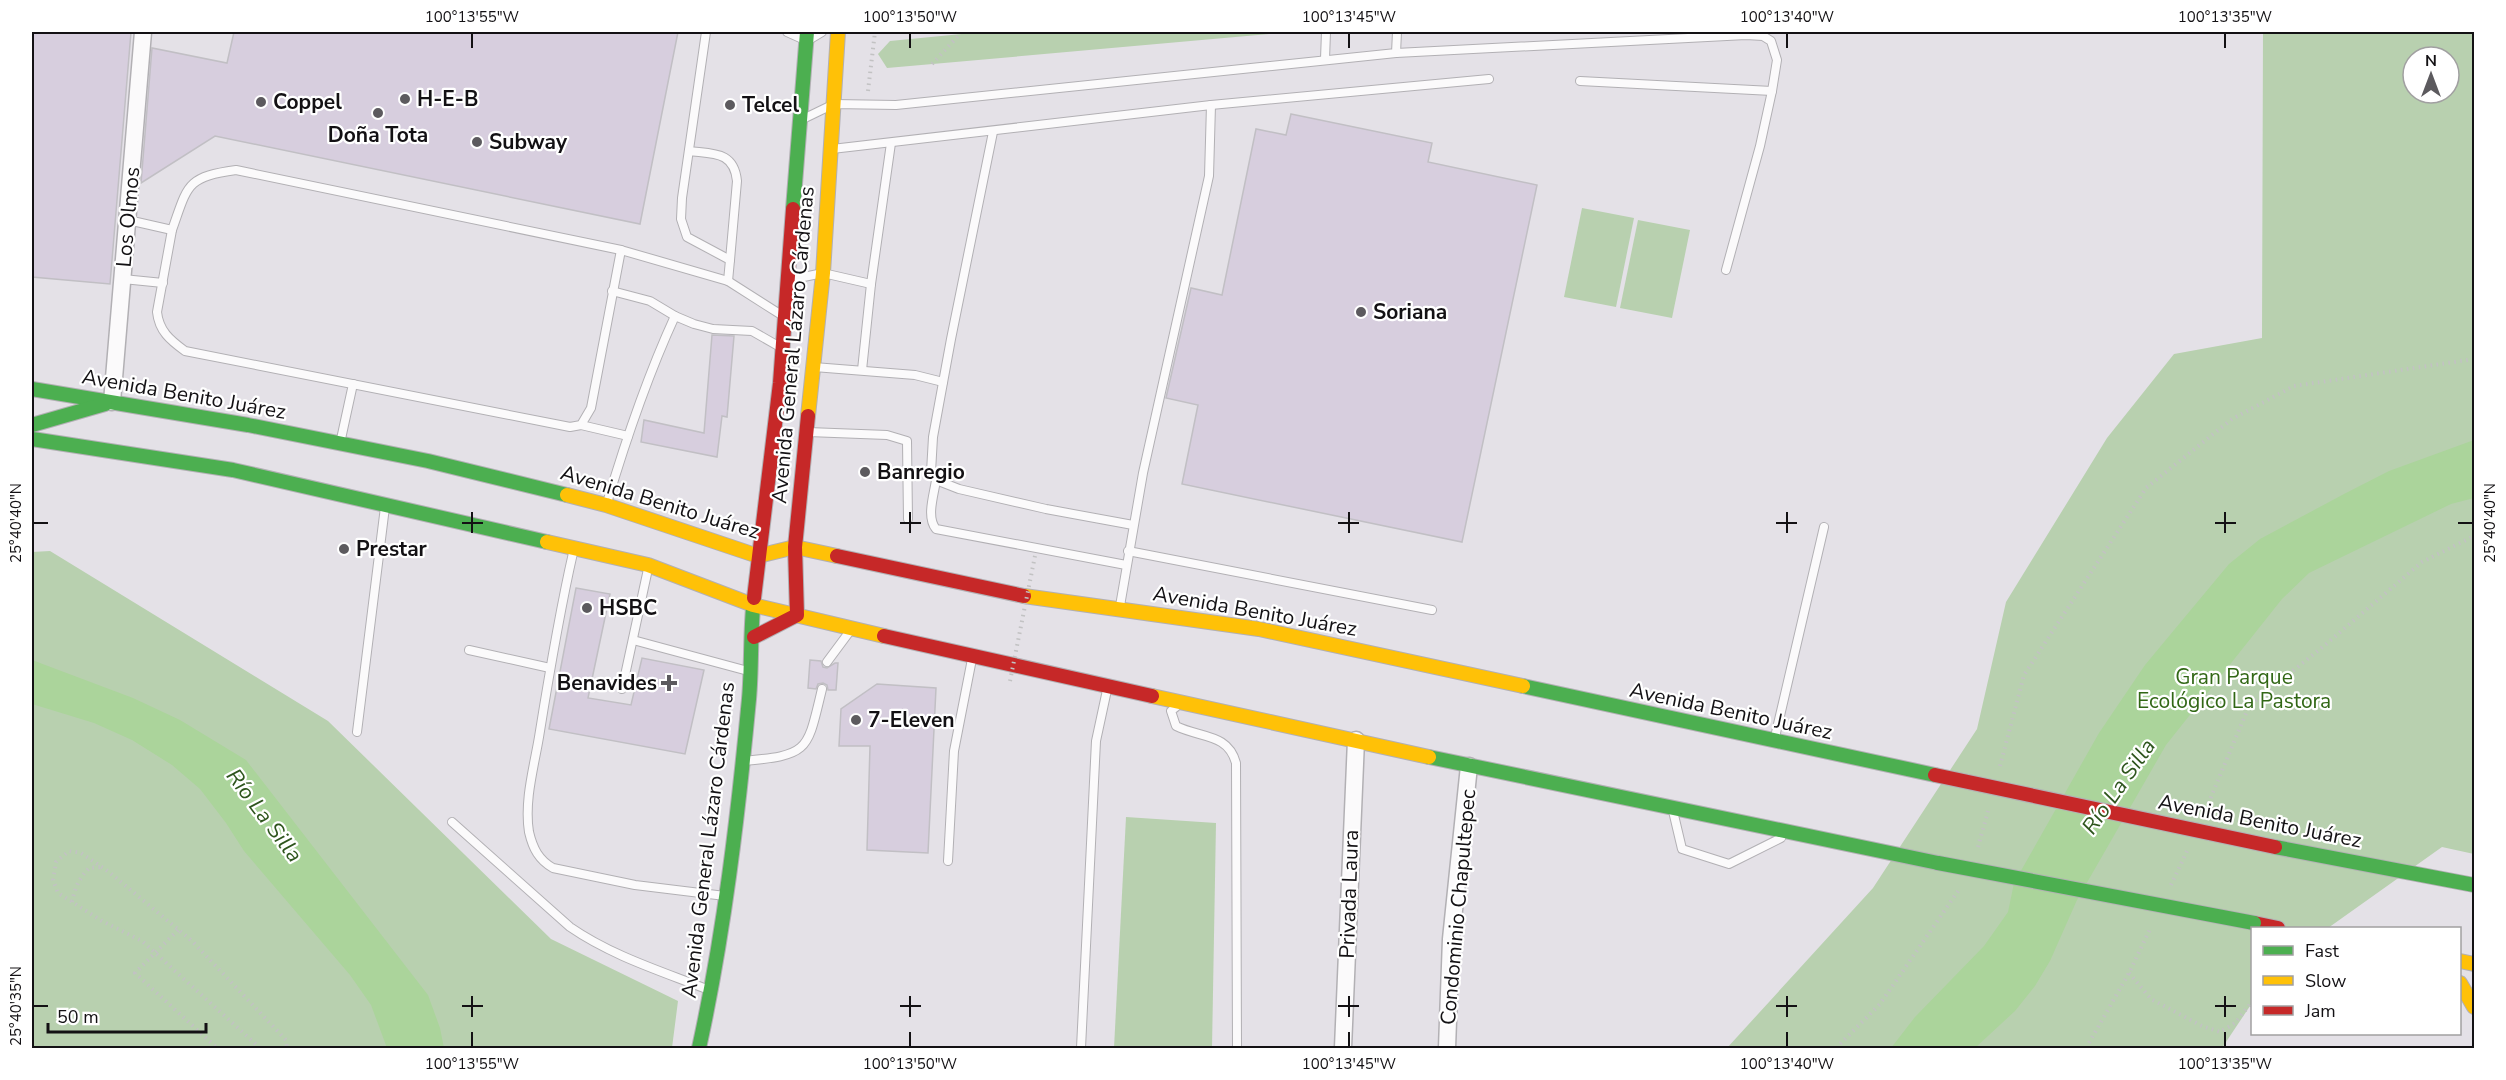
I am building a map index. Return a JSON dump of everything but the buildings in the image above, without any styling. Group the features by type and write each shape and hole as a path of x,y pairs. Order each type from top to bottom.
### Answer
{"main road":[{"name":"Avenida General Lázaro Cárdenas","path":"797,615 795,547 823,273 838,32"},
{"name":"Avenida General Lázaro Cárdenas","path":"699,1048 712,991 742,761 754,637 753,605 786,318 807,36"},
{"name":"Avenida Benito Juárez","path":"32,389 340,443 428,461 606,505 758,556 795,547 1035,598 1195,618 1294,636 1774,742 2275,847 2475,885"},
{"path":"32,425 112,402"},
{"path":"32,439 232,470 386,504 648,565 753,605 1108,687 1469,766 1938,863 2273,927"},
{"path":"754,637 797,615"},
{"path":"2461,985 2475,1007"}],"street":[{"name":"Los Olmos","path":"112,402 143,32"},
{"name":"Privada Laura","path":"1343,1048 1356,741"},
{"name":"Condominio Chapultepec","path":"1447,1048 1451,939 1469,766"}],"lane":[{"path":"706,32 682,198 683,229 693,242 729,260"},
{"path":"787,32 807,36 822,32"},
{"path":"1325,59 1326,32"},
{"path":"1396,54 1397,32"},
{"path":"800,120 834,104 907,104 1325,59 1763,36 1771,41 1776,49 1777,60 1760,146 1726,270"},
{"path":"831,149 1211,105 1489,79"},
{"path":"1580,81 1772,91"},
{"path":"1119,610 1133,525 1209,176 1211,105"},
{"path":"993,132 943,382 930,460 931,472 936,480 959,489 1035,507 1133,525"},
{"path":"862,370 871,284 891,143"},
{"path":"688,151 725,157 736,169 737,181 728,281"},
{"path":"628,436 581,425 570,427 185,351 168,339 158,324 157,312 172,230 186,190 195,181 209,174 236,170 621,250 728,281 786,318"},
{"path":"128,220 172,230"},
{"path":"581,425 591,408 621,250"},
{"path":"789,280 823,273 871,284"},
{"path":"123,279 162,283"},
{"path":"612,291 650,301 694,324 752,331 783,349"},
{"path":"606,505 654,362 675,316"},
{"path":"814,366 915,375 943,382"},
{"path":"340,443 353,384"},
{"path":"807,432 887,435 907,441 908,519"},
{"path":"936,480 931,514 931,524 936,530 1126,565"},
{"path":"357,732 386,504"},
{"path":"1774,742 1824,527"},
{"path":"574,548 550,668 531,781 528,816 532,844 542,862 554,868 599,879 726,896"},
{"path":"1128,551 1432,610"},
{"path":"622,689 648,565"},
{"path":"827,662 852,628"},
{"path":"633,640 750,672"},
{"path":"469,650 550,668"},
{"path":"948,861 954,751 972,656"},
{"path":"1081,1048 1096,741 1108,687"},
{"path":"742,761 786,756 806,744 813,727 822,689"},
{"path":"1182,703 1171,711 1176,726 1224,742 1233,751 1236,763 1237,1048"},
{"path":"1672,808 1682,849 1729,864 1792,832"},
{"path":"452,822 570,927 591,941 631,960 712,991"}],"path":[{"path":"866,105 875,32"},
{"path":"1415,32 1430,32"},
{"path":"932,64 960,34"},
{"path":"1998,774 2024,675 2146,488 2232,419 2294,386 2475,359"},
{"path":"2205,812 2249,706 2422,562 2475,536"},
{"path":"1010,681 1035,556"},
{"path":"1977,851 1989,807"},
{"path":"2168,893 2191,842"},
{"path":"260,1048 142,941 102,921 58,893 53,880 56,862 69,851 81,853 102,867 192,941 286,1040 287,1048"},
{"path":"72,902 75,887 80,878 89,868 102,867"},
{"path":"1836,1048 1880,1004 1964,883"},
{"path":"2086,1048 2129,973 2154,921"},
{"path":"178,930 135,974 217,1048"},
{"path":"2129,973 2151,999 2202,1026 2220,1032 2235,1023 2251,1004"}],"green space":[{"path":"982,32 1293,32 887,68 878,54 890,41"},
{"name":"Gran Parque Ecológico La Pastora","path":"2263,32 2474,32 2474,854 2442,847 2329,927 2251,927 2251,1004 2222,1048 1727,1048 1873,888 1977,729 2006,602 2107,438 2174,354 2262,338"},
{"path":"1582,208 1634,218 1616,307 1564,297"},
{"path":"1638,220 1690,230 1672,318 1620,308"},
{"path":"50,551 328,721 551,939 678,1001 672,1048 32,1048 32,552"},
{"path":"1126,817 1216,823 1212,1048 1114,1048"}],"water":[{"name":"Río La Silla","path":"2474,440 2474,498 2451,504 2309,573 2282,599 2166,745 2077,900 2050,961 2035,986 2015,1011 1975,1048 1891,1048 1915,1017 1984,946 2008,912 2014,883 2099,733 2145,665 2229,564 2260,539 2389,471"},
{"name":"Río La Silla","path":"32,660 133,698 180,720 246,760 428,995 440,1028 444,1048 387,1048 371,1005 350,975 244,851 200,789 172,765 132,740 94,723 32,704"}],"traffic: fast":[{"path":"793,209 807,32"},
{"path":"32,389 248,425 428,461 567,495"},
{"path":"32,425 105,404"},
{"path":"32,439 233,470 547,542"},
{"path":"699,1048 716,962 735,831 749,699 754,598"},
{"path":"1523,686 1935,775"},
{"path":"1429,757 1938,863"},
{"path":"2275,847 2474,885"},
{"path":"1938,863 2254,923"}],"traffic: slow":[{"path":"808,416 823,273 838,32"},
{"path":"567,495 606,505 758,556 795,547 837,556"},
{"path":"547,542 648,565 753,605 884,636"},
{"path":"1024,596 1259,629 1523,686"},
{"path":"1152,696 1429,757"},
{"path":"2461,961 2474,964"},
{"path":"2461,985 2474,1007"}],"traffic: jam":[{"path":"754,598 780,383 793,209"},
{"path":"754,637 797,615 795,547 808,416"},
{"path":"837,556 1024,596"},
{"path":"884,636 1152,696"},
{"path":"1935,775 2275,847"},
{"path":"2254,923 2273,927"}],"place":[{"name":"H-E-B","path":"405,99"},
{"name":"Coppel","path":"261,102"},
{"name":"Telcel","path":"730,105"},
{"name":"Doña Tota","path":"378,113"},
{"name":"Subway","path":"477,142"},
{"name":"Soriana","path":"1361,312"},
{"name":"Banregio","path":"865,472"},
{"name":"Prestar","path":"344,549"},
{"name":"HSBC","path":"587,608"},
{"name":"Benavides","path":"669,683"},
{"name":"7-Eleven","path":"856,720"}]}
